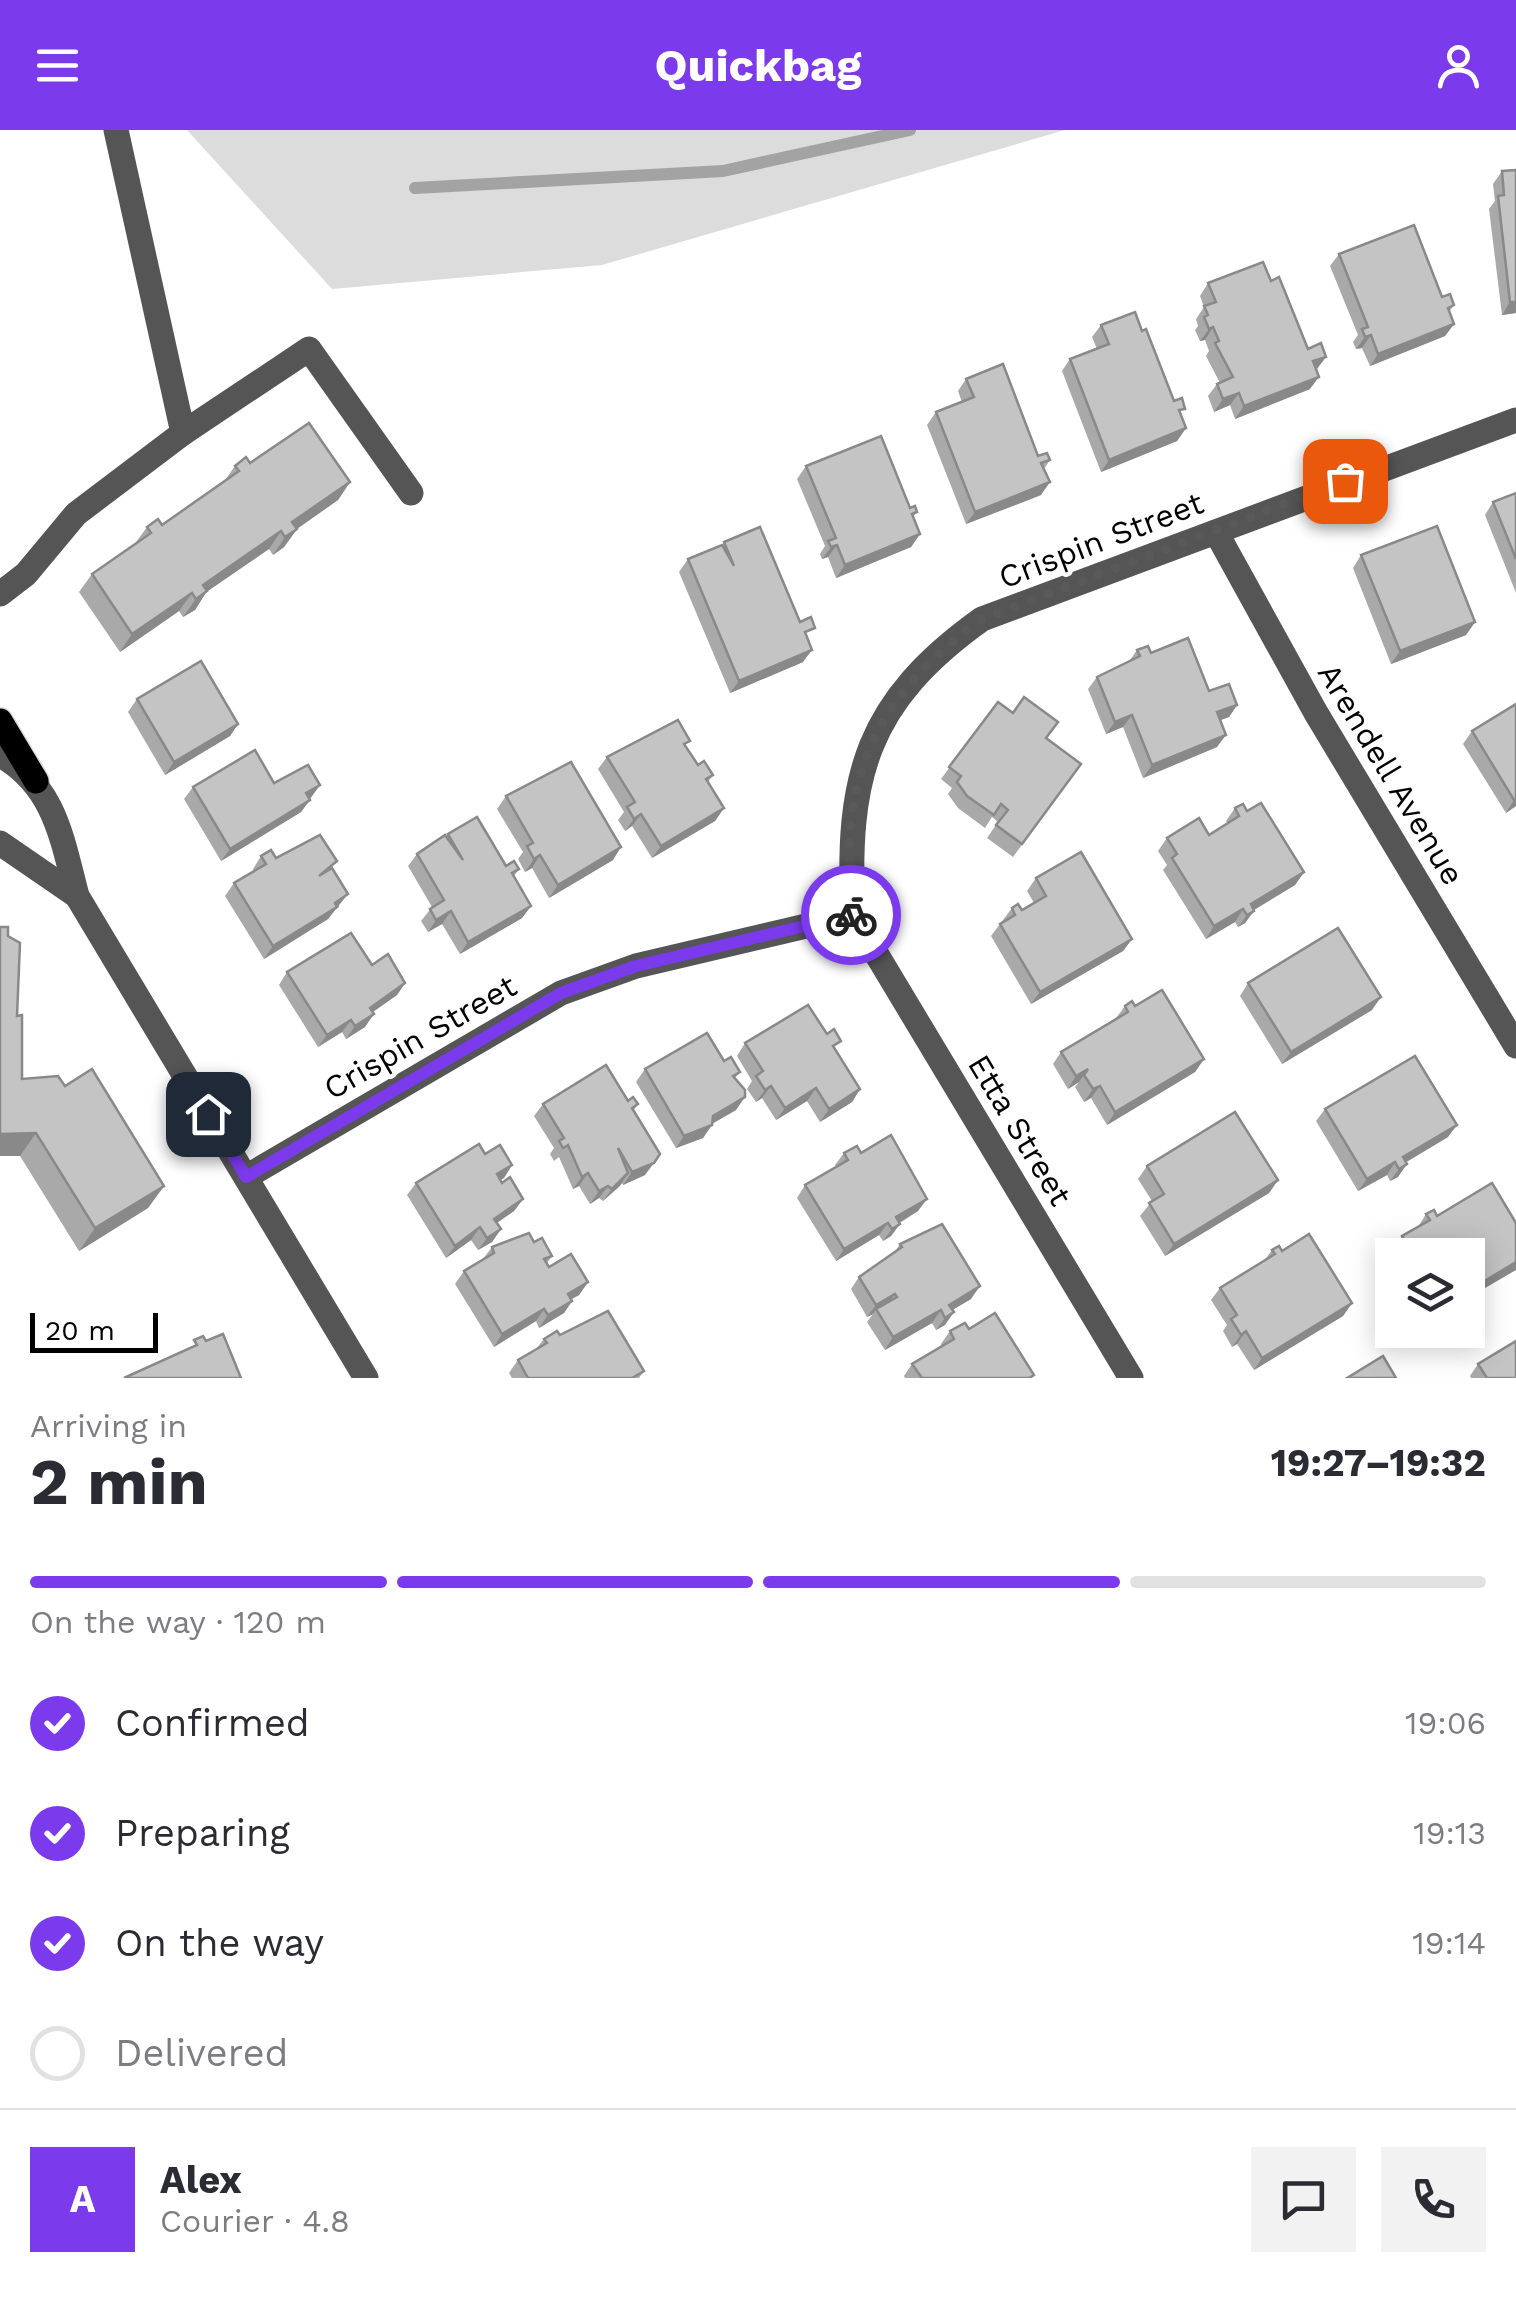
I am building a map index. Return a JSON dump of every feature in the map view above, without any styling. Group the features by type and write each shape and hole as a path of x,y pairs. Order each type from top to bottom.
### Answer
{"main road":[{"path":"0,721 36,781"}],"street":[{"path":"116,130 182,434"},
{"path":"0,594 26,574 76,514 182,434 309,350 410,493"},
{"name":"Crispin Street","path":"246,1177 561,993 636,966 853,914 849,846 860,770 892,701 937,651 982,619 1516,420"},
{"name":"Arendell Avenue","path":"1216,532 1316,713 1516,1046"},
{"path":"0,755 36,781 54,812 77,896 366,1378"},
{"path":"0,843 77,896"},
{"name":"Etta Street","path":"853,914 1131,1378"}],"shaded area":[{"path":"187,130 1065,130 602,265 332,289"}],"building":[{"path":"1516,170 1516,302 1510,302 1498,196 1504,195 1502,171"},
{"path":"1414,225 1442,297 1450,294 1454,305 1448,308 1454,324 1378,354 1371,335 1365,337 1362,329 1368,327 1339,254"},
{"path":"1263,262 1271,281 1279,277 1308,349 1321,343 1326,357 1313,361 1319,377 1244,406 1239,393 1223,399 1217,384 1233,377 1215,343 1219,341 1213,327 1209,329 1204,317 1208,315 1204,306 1216,302 1208,283"},
{"path":"1135,312 1142,331 1146,329 1174,401 1182,398 1185,409 1179,410 1186,428 1109,460 1070,359 1109,344 1101,325"},
{"path":"1003,364 1038,456 1047,453 1050,460 1041,463 1050,482 975,512 936,412 974,397 966,379"},
{"path":"309,423 350,482 292,522 297,529 285,537 281,531 203,585 207,591 196,599 192,593 132,634 92,574 151,533 147,527 158,519 162,525 239,471 235,466 246,457 250,463"},
{"path":"881,436 910,508 915,506 917,512 912,514 920,534 845,565 837,545 831,547 828,541 836,538 806,466"},
{"path":"1516,493 1516,559 1493,502"},
{"path":"1437,526 1475,622 1400,651 1361,555"},
{"path":"760,527 800,622 811,617 815,628 805,632 812,650 739,681 688,559 722,545 734,566 724,542"},
{"path":"1188,638 1209,691 1229,684 1237,705 1217,712 1226,735 1152,765 1132,715 1115,722 1097,677 1140,656 1137,650 1148,646 1151,653"},
{"path":"201,661 238,724 174,762 137,699"},
{"path":"1024,697 1058,722 1046,738 1081,764 1022,844 996,825 1008,810 1001,804 994,815 967,796 957,782 961,776 949,767 998,702 1013,713"},
{"path":"1516,704 1516,799 1514,800 1472,731"},
{"path":"678,720 690,741 684,744 698,765 704,761 713,775 706,779 724,808 661,846 641,814 634,819 627,807 635,802 607,757"},
{"path":"255,750 274,783 308,765 320,785 306,793 310,800 230,849 193,787"},
{"path":"571,762 621,847 558,885 540,855 534,859 527,846 533,843 506,796"},
{"path":"1261,803 1304,872 1251,904 1254,911 1247,915 1243,909 1214,926 1172,858 1177,854 1167,838 1199,818 1209,835 1239,816 1235,808 1243,804 1247,811"},
{"path":"477,817 506,866 514,861 519,869 512,873 531,906 468,942 451,911 436,920 430,909 444,900 417,854 445,835 463,860 448,834"},
{"path":"320,835 337,861 319,876 332,868 348,894 335,903 337,907 273,946 234,883 266,864 261,856 271,850 276,858"},
{"path":"1081,852 1132,939 1040,992 1000,924 1015,915 1012,908 1018,904 1022,910 1046,896 1036,878"},
{"path":"0,927 8,927 8,936 20,943 17,1016 22,1015 22,1079 58,1076 65,1086 92,1069 164,1186 95,1228 36,1133 0,1134"},
{"path":"1338,928 1381,997 1291,1052 1248,983"},
{"path":"351,933 372,965 388,954 405,983 370,1008 374,1014 355,1026 351,1020 327,1035 287,972"},
{"path":"1162,990 1204,1059 1115,1112 1100,1086 1093,1089 1084,1075 1088,1069 1076,1076 1061,1052 1128,1012 1125,1006 1132,1001 1135,1006"},
{"path":"808,1005 827,1034 834,1029 841,1041 833,1046 860,1089 829,1109 816,1088 785,1108 771,1086 765,1090 756,1076 763,1071 745,1043"},
{"path":"707,1033 724,1061 731,1057 740,1072 733,1076 745,1090 745,1097 713,1116 712,1125 684,1136 645,1069"},
{"path":"1415,1056 1457,1125 1403,1157 1407,1164 1399,1169 1395,1162 1367,1179 1325,1109"},
{"path":"606,1065 628,1101 633,1097 638,1104 632,1108 660,1154 654,1163 632,1172 618,1148 628,1173 612,1189 608,1186 599,1191 588,1173 582,1177 568,1145 563,1148 559,1141 564,1138 543,1104"},
{"path":"1235,1112 1278,1180 1174,1244 1149,1203 1164,1194 1147,1166"},
{"path":"891,1135 927,1199 896,1217 900,1224 892,1229 888,1223 844,1249 805,1185 848,1160 844,1153 857,1146 861,1153"},
{"path":"479,1144 485,1154 500,1145 512,1165 497,1174 502,1183 510,1177 523,1199 494,1219 501,1229 487,1238 480,1227 455,1246 416,1183"},
{"path":"1492,1183 1516,1223 1516,1262 1485,1281 1485,1238 1403,1238 1430,1220 1426,1214 1434,1210 1437,1216"},
{"path":"942,1224 980,1286 949,1305 954,1312 945,1318 941,1310 893,1337 876,1309 897,1297 895,1294 876,1305 859,1277 902,1247 900,1244"},
{"path":"529,1233 534,1242 542,1238 552,1256 544,1259 549,1267 571,1254 588,1282 568,1294 572,1301 548,1315 544,1309 502,1334 464,1271 494,1253 492,1247"},
{"path":"1309,1234 1352,1303 1262,1358 1246,1331 1241,1335 1231,1319 1237,1315 1220,1288 1275,1254 1272,1250 1279,1246 1282,1251"},
{"path":"608,1311 644,1371 632,1378 528,1378 518,1360 547,1343 544,1339 557,1331 560,1335"},
{"path":"995,1313 1034,1375 922,1378 912,1364 954,1339 950,1331 965,1323 969,1329"},
{"path":"223,1334 241,1378 124,1378 197,1345 194,1340 203,1336 206,1341"},
{"path":"1516,1341 1516,1378 1487,1378 1478,1364"},
{"path":"1383,1356 1396,1378 1347,1378"}],"waterway":[{"path":"415,188 723,171 910,130"}],"way so far":[{"path":"851,915 849,846 860,770 892,701 937,651 982,619 1345,481"}],"route":[{"path":"208,1114 246,1177 561,993 636,966 851,915"}]}
